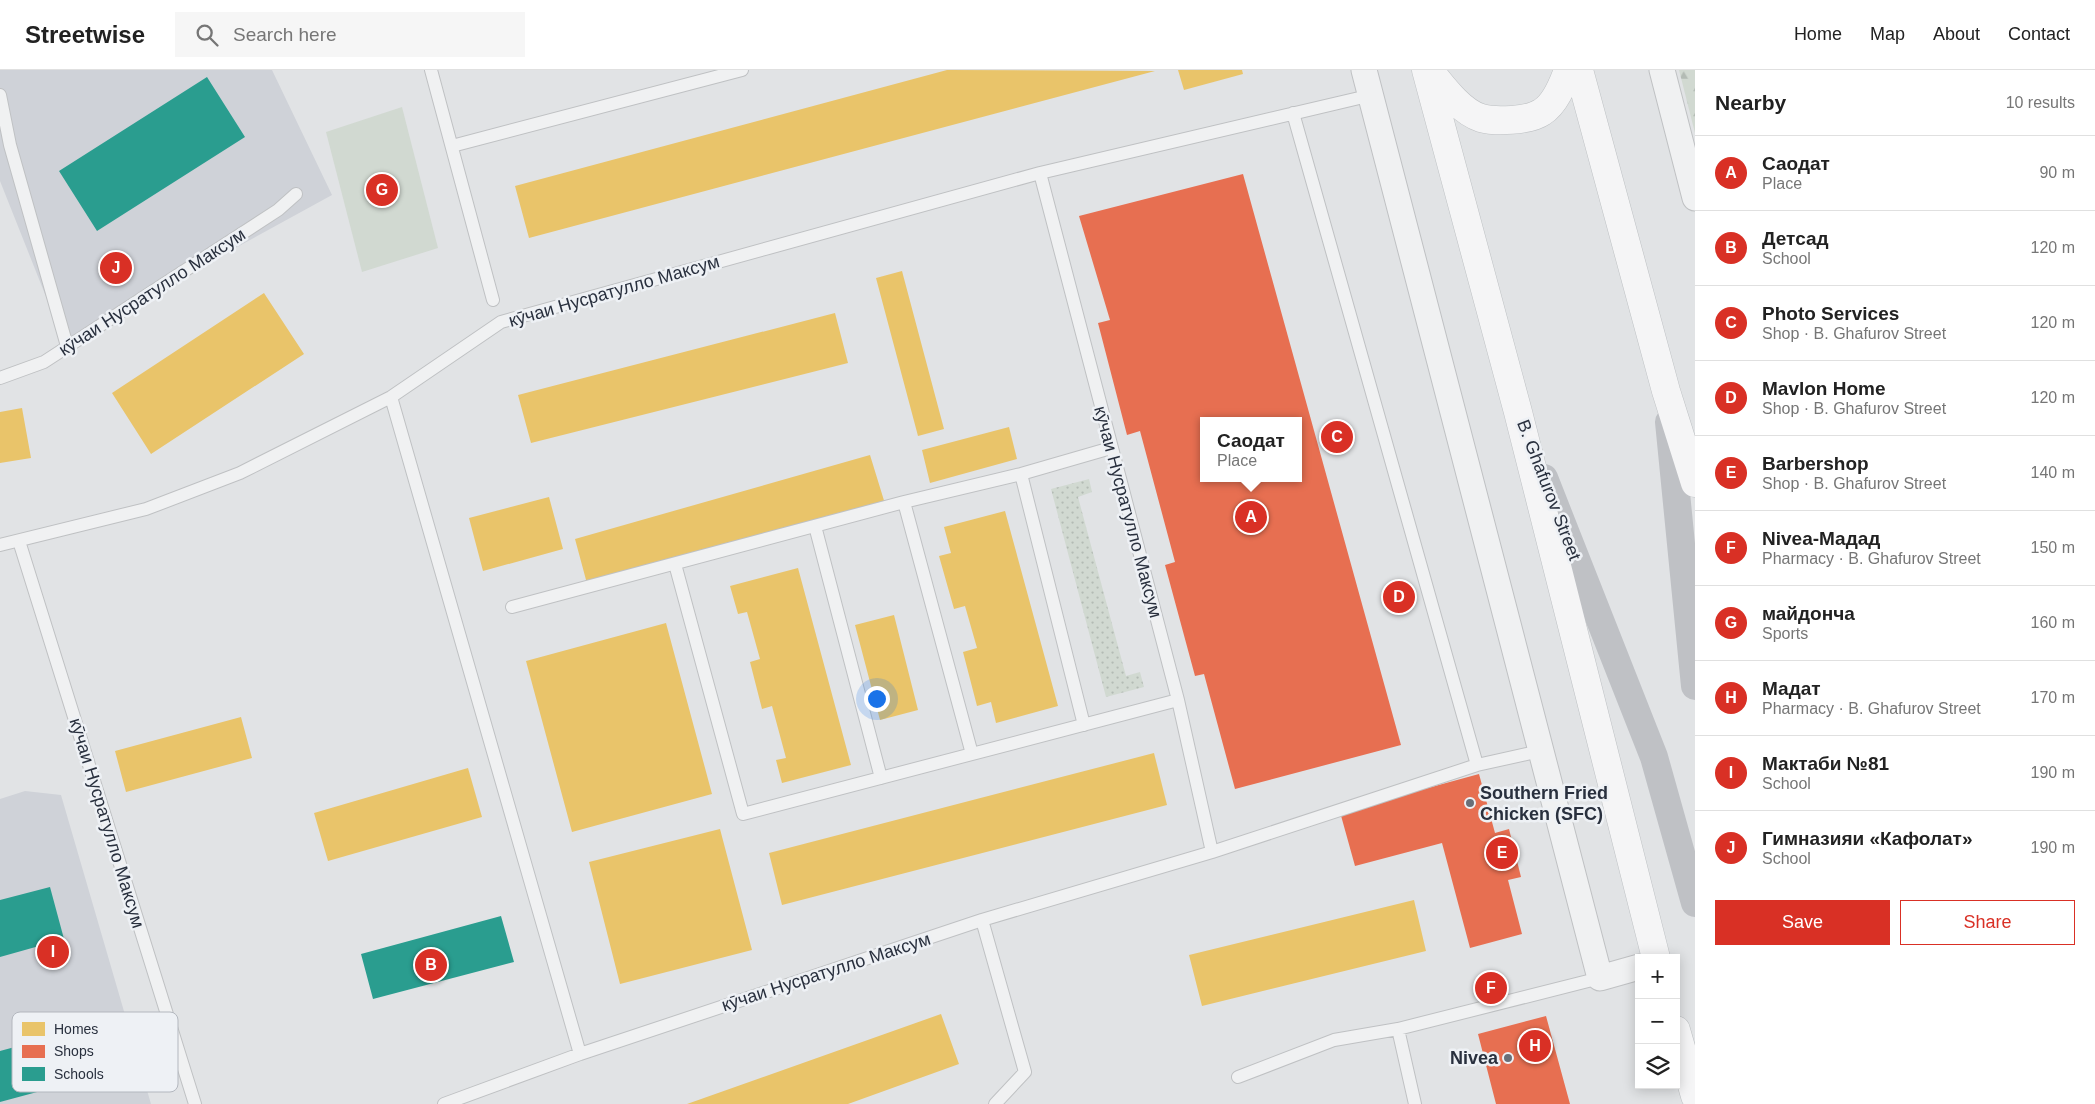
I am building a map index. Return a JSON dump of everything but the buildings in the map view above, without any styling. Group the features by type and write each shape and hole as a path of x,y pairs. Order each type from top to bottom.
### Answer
{"main road":[{"path":"1427,70 1456,102 1480,118 1509,121 1542,112 1560,90 1568,70"},
{"name":"B. Ghafurov Street","path":"1427,70 1518,412 1654,757 1695,903"},
{"path":"1579,70 1666,391 1695,483"},
{"path":"1666,391 1695,686"},
{"path":"1518,412 1655,954"},
{"path":"1680,1044 1695,1096"}],"street":[{"path":"1364,70 1600,978 1635,968"},
{"path":"1662,70 1695,198"}],"lane":[{"name":"кӯчаи Нусратулло Максум","path":"431,70 493,300"},
{"path":"452,146 742,70"},
{"path":"0,95 5,146 68,346"},
{"name":"кӯчаи Нусратулло Максум","path":"0,545 146,509 240,473 391,397 501,322 1040,173 1372,95"},
{"path":"1293,113 1477,765"},
{"name":"кӯчаи Нусратулло Максум","path":"1040,173 1178,700 1212,852"},
{"name":"кӯчаи Нусратулло Максум","path":"0,378 44,362 278,210 296,194"},
{"path":"391,397 580,1054"},
{"path":"512,607 904,502 1021,474 1111,448"},
{"path":"1021,474 1084,725"},
{"path":"904,502 972,754"},
{"path":"814,526 881,778"},
{"name":"кӯчаи Нусратулло Максум","path":"18,541 166,1012"},
{"path":"675,564 743,814 1178,700"},
{"name":"кӯчаи Нусратулло Максум","path":"444,1104 580,1054 982,920 1212,852 1477,765 1540,751"},
{"path":"982,920 1025,1072 995,1104"},
{"path":"1238,1078 1334,1040 1398,1029 1600,978"},
{"path":"1398,1029 1415,1104"},
{"name":"кӯчаи Нусратулло Максум","path":"178,1050 195,1104"}],"shaded area":[{"path":"0,70 272,70 332,195 64,342 0,181"},
{"path":"25,791 61,795 124,1012 12,1012 12,1092 148,1092 151,1104 0,1104 0,799"}],"green space":[{"path":"1679,70 1695,70 1695,133"},
{"path":"402,107 438,248 362,272 326,132"},
{"path":"1089,479 1092,492 1078,497 1126,676 1140,672 1144,687 1106,697 1051,489"}],"place":[{"name":"майдонча","path":"382,190"},
{"name":"Гимназияи «Кафолат»","path":"116,268"},
{"name":"Photo Services","path":"1337,437"},
{"name":"Саодат","path":"1251,517"},
{"name":"Mavlon Home","path":"1399,597"},
{"name":"Southern Fried Chicken (SFC)","path":"1470,803"},
{"name":"Barbershop","path":"1502,853"},
{"name":"Мактаби №81","path":"53,952"},
{"name":"Детсад","path":"431,965"},
{"name":"Nivea-Мадад","path":"1491,988"},
{"name":"Мадат","path":"1535,1046"},
{"name":"Nivea","path":"1508,1058"}]}
